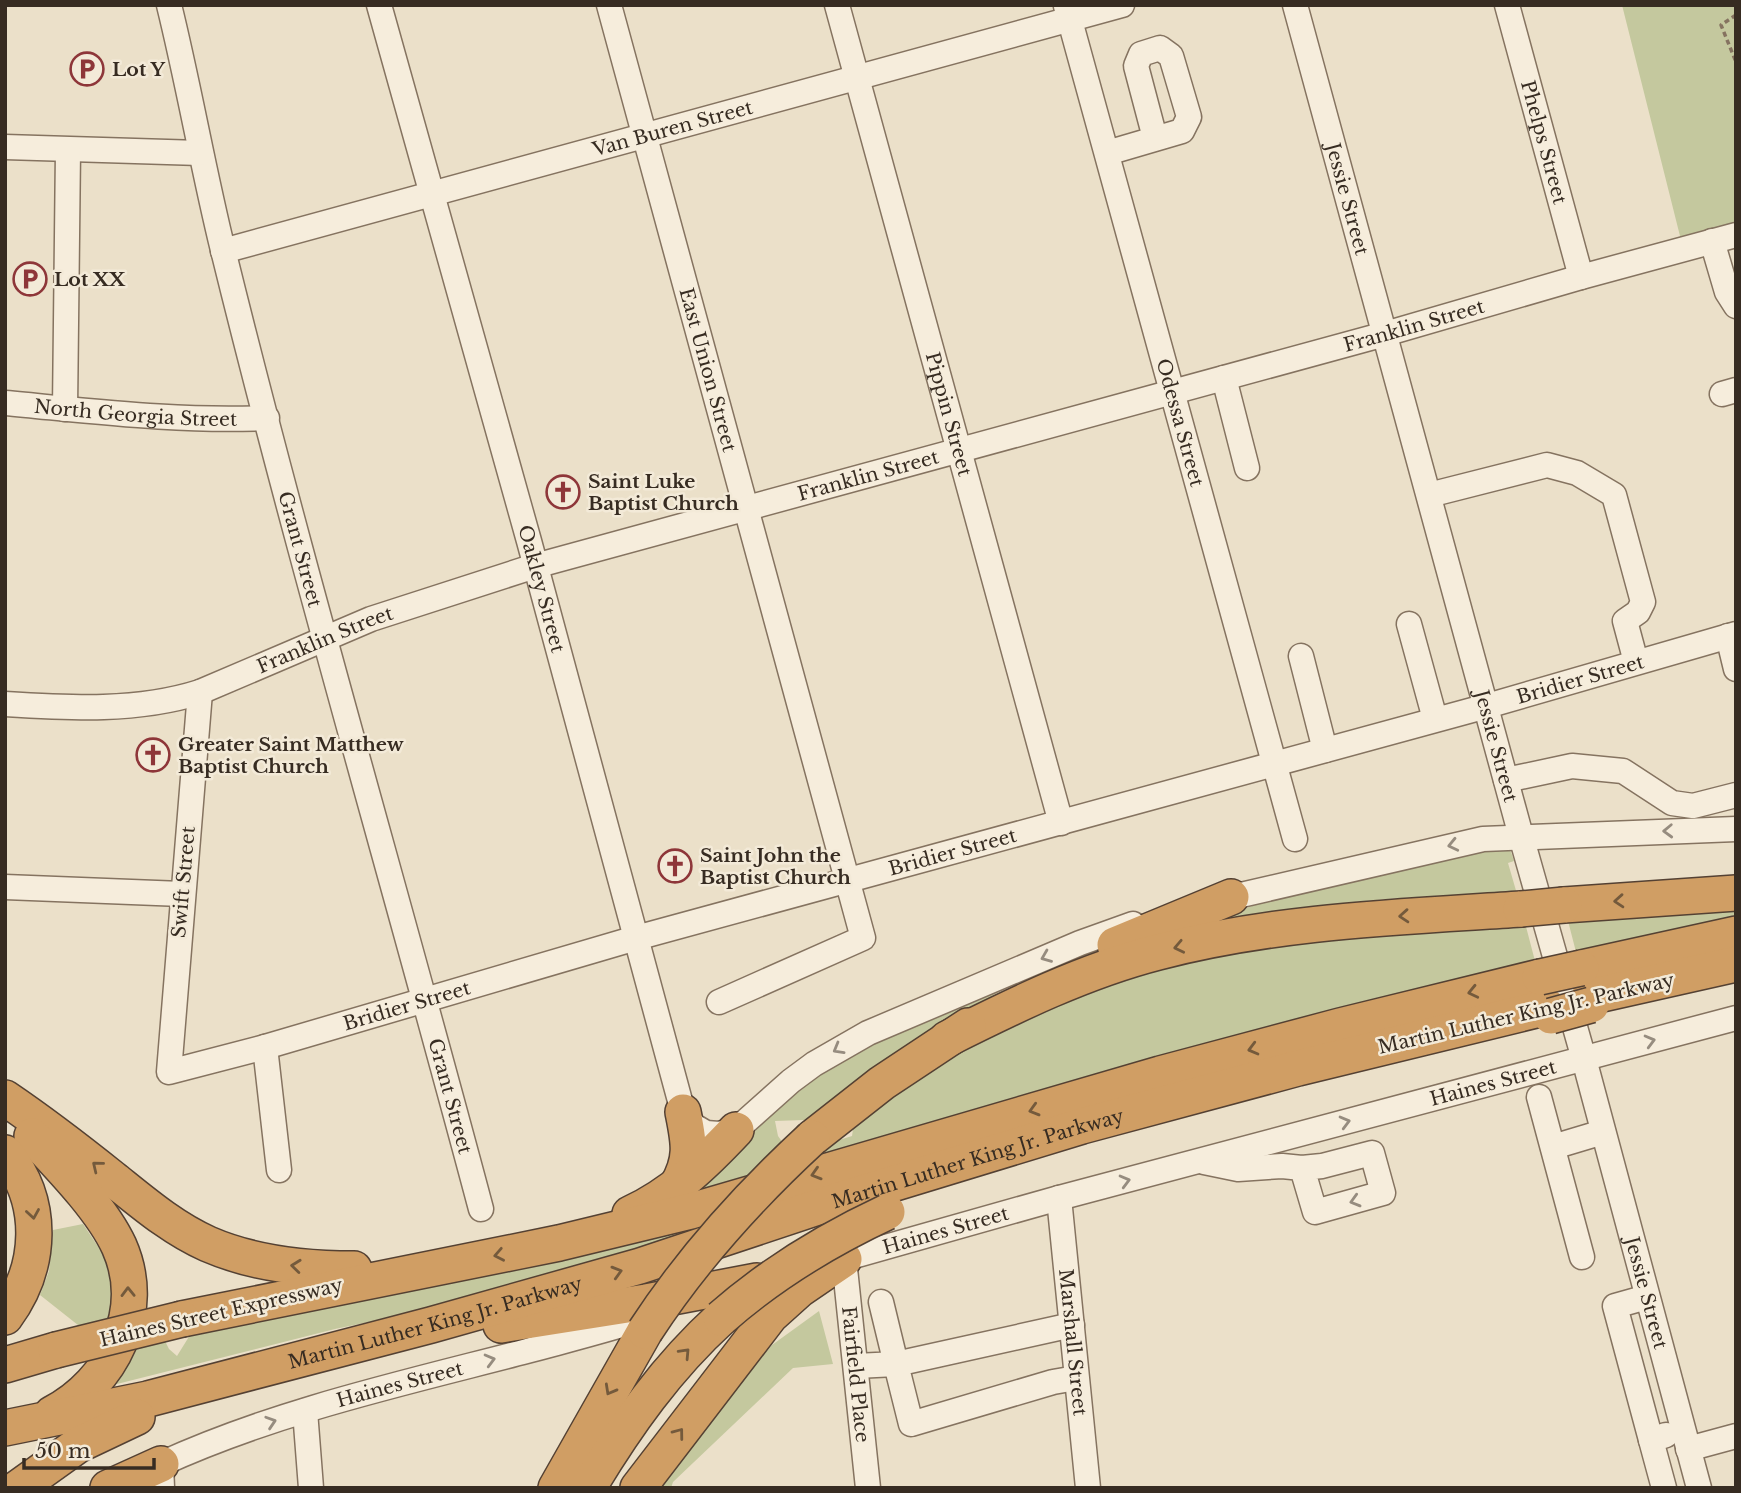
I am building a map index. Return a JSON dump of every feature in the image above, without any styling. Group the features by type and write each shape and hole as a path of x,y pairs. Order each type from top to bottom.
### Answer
{"highway":[{"path":"947,1039 1040,993 1117,964 1236,935 1335,921 1736,893"},
{"path":"556,1488 645,1331 686,1274 754,1194 812,1138 864,1096 947,1039 1032,987 1099,952 1231,897"},
{"name":"Martin Luther King Jr. Parkway","path":"1587,990 1736,934"},
{"name":"Martin Luther King Jr. Parkway","path":"227,1378 443,1322 640,1266 836,1200 1082,1126 1546,1000 1587,990 1728,966"},
{"path":"588,1488 653,1389 721,1318 761,1285 808,1253 887,1212 971,1182 1546,1000"},
{"name":"Martin Luther King Jr. Parkway","path":"438,1267 559,1243 749,1195 1268,1044 1546,1000"},
{"path":"5,1098 51,1130 158,1214 195,1238 220,1249 254,1259 306,1268 438,1267"},
{"path":"5,1109 59,1165 109,1229 123,1256 128,1284 127,1314 120,1344 98,1379 64,1408 9,1433"},
{"path":"677,1186 686,1170 689,1156 683,1112"},
{"path":"559,1243 638,1210 677,1186 736,1130"},
{"path":"5,1153 27,1190 35,1231 29,1273 23,1289 5,1317"},
{"path":"638,1488 770,1316 800,1290 844,1259"},
{"name":"Haines Street Expressway","path":"5,1365 182,1319 438,1267"},
{"path":"317,1354 632,1304 757,1281"},
{"path":"9,1433 227,1378"},
{"path":"18,1488 54,1460 92,1437 227,1378"},
{"path":"108,1488 161,1476"}],"street":[{"name":"Grant Street","path":"169,5 223,251 325,639 481,1209"},
{"name":"Oakley Street","path":"379,5 683,1112"},
{"name":"East Union Street","path":"609,5 863,938 719,1002"},
{"name":"Pippin Street","path":"836,5 1061,823"},
{"name":"Van Buren Street","path":"223,251 857,79 1068,13 1122,5"},
{"name":"Jessie Street","path":"1295,5 1699,1488"},
{"name":"Phelps Street","path":"1507,5 1581,277"},
{"name":"Odessa Street","path":"1068,13 1296,839"},
{"path":"1107,153 1155,138"},
{"path":"5,147 200,153"},
{"path":"65,409 68,150"},
{"path":"1724,238 1727,292 1736,306"},
{"name":"Franklin Street","path":"5,704 124,706 176,699 200,692 372,620 535,566 1385,334 1724,238"},
{"path":"1224,378 1247,468"},
{"name":"North Georgia Street","path":"5,404 143,417 227,420 267,418"},
{"path":"1429,495 1546,465 1577,473 1614,495 1643,602 1638,612 1625,621 1636,662"},
{"path":"1409,624 1435,719"},
{"path":"1732,635 1736,669"},
{"name":"Bridier Street","path":"169,1072 265,1047 636,937 1487,706 1732,635"},
{"path":"1301,656 1325,750"},
{"name":"Swift Street","path":"169,1072 200,692"},
{"path":"1506,780 1572,766 1623,771 1672,803 1693,806 1736,795"},
{"path":"683,1112 694,1126 706,1133 719,1135 736,1130 799,1075 868,1032 1143,920 1462,843 1521,836 1736,829"},
{"path":"5,887 182,894"},
{"name":"Haines Street","path":"161,1476 216,1441 380,1389 610,1329 757,1281 1059,1198 1736,1018"},
{"path":"265,1047 278,1170"},
{"path":"1539,1097 1582,1257"},
{"path":"1553,1147 1603,1132"},
{"path":"1200,1161 1238,1169 1282,1166 1302,1168"},
{"name":"Marshall Street","path":"1059,1198 1088,1488"},
{"name":"Fairfield Place","path":"844,1259 868,1488"},
{"path":"1647,1297 1615,1306 1664,1488"},
{"path":"881,1302 911,1424 1076,1378"},
{"path":"856,1366 896,1364 1072,1325"},
{"path":"305,1411 311,1488"},
{"path":"1651,1440 1736,1436"}],"path":[{"path":"1736,15 1721,25 1736,62"}],"green space":[{"path":"1622,5 1736,5 1736,225 1681,240"},
{"path":"1507,848 1514,861 1508,863 1517,894 1364,901 1212,921 1271,899 1441,853"},
{"path":"1736,902 1736,920 1576,952 1567,917"},
{"path":"1524,919 1535,961 692,1193 691,1188 835,1055 1011,985 952,1019 806,1123 804,1120 775,1121 778,1136 783,1143 820,1146 852,1136 855,1116 1006,1019 1194,950"},
{"path":"710,1219 696,1236 509,1293 335,1329 113,1385 135,1344 163,1337 169,1349 177,1356 195,1327"},
{"path":"83,1224 117,1275 115,1322 83,1329 40,1295 49,1271 53,1230"},
{"path":"819,1311 833,1364 793,1368 673,1482 671,1488 654,1488 772,1345"}],"place":[{"name":"Lot Y","path":"87,69"},
{"name":"Lot XX","path":"30,279"},
{"name":"Saint Luke Baptist Church","path":"563,492"},
{"name":"Greater Saint Matthew Baptist Church","path":"153,755"},
{"name":"Saint John the Baptist Church","path":"675,866"}]}
